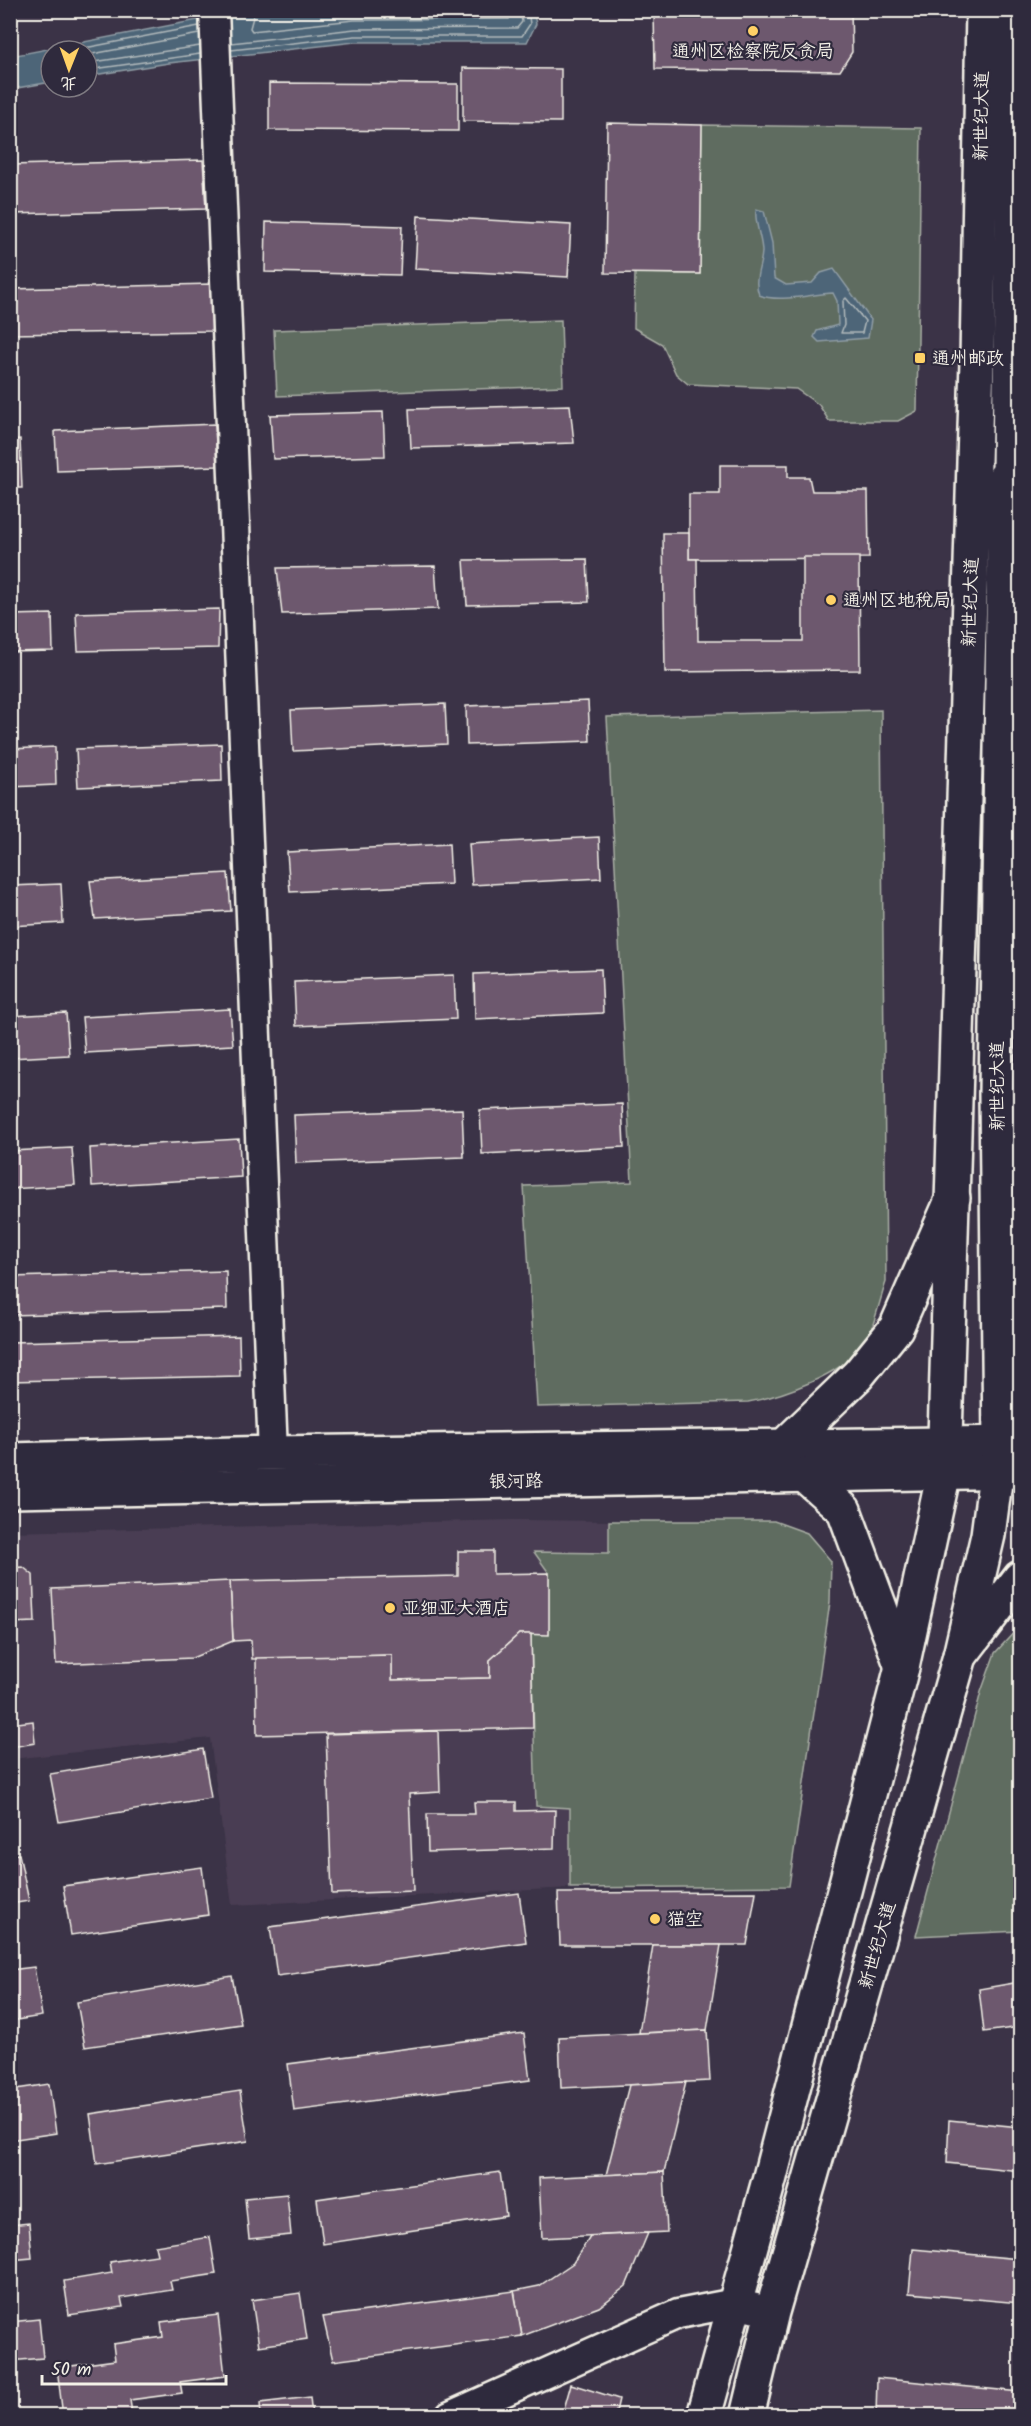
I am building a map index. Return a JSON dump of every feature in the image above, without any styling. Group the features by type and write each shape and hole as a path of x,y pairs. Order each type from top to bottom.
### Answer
{"main road":[{"name":"新世纪大道","path":"704,2415 902,1667 945,1459 973,473 983,10"},
{"name":"新世纪大道","path":"747,2415 772,2312 960,1656 988,1534 1009,1457 998,1221 996,1094 1001,602 1005,477 1015,474 1014,10"},
{"path":"783,1447 858,1375 896,1328 954,1196"},
{"path":"998,1221 1020,1274"},
{"name":"银河路","path":"10,1460 273,1453 783,1447 945,1459"},
{"name":"银河路","path":"10,1491 804,1475 945,1459 1009,1457"},
{"path":"804,1475 844,1510 902,1667"},
{"path":"960,1656 1020,1578"}],"street":[{"path":"214,14 273,1453"},
{"path":"973,473 1015,474"},
{"path":"450,2415 678,2314 735,2303 772,2312"}],"shaded area":[{"path":"515,1520 609,1521 609,1553 534,1553 549,1573 549,1635 536,1806 570,1807 570,1888 232,1905 210,1738 11,1759 10,1532"}],"green space":[{"path":"702,125 921,128 917,411 898,421 829,421 819,405 796,389 688,384 676,374 662,344 634,328 635,273 700,274"},
{"path":"561,320 563,386 277,396 274,330"},
{"path":"881,710 886,1282 866,1341 840,1367 810,1383 777,1395 748,1402 537,1407 524,1186 632,1182 607,717"},
{"path":"609,1521 774,1521 807,1533 831,1561 830,1602 789,1886 570,1888 570,1808 536,1806 531,1634 549,1634 549,1573 534,1552 609,1553"},
{"path":"1020,1626 1020,1931 916,1936 981,1692 995,1653"}],"water":[{"path":"263,10 533,10 536,24 527,42 355,42 169,63 99,74 99,39 234,13"},
{"path":"39,51 39,84 11,89 11,56"},
{"path":"756,209 764,211 772,243 774,278 786,285 812,283 821,273 834,269 871,320 868,338 819,342 814,337 817,331 838,325 837,301 833,293 785,298 759,295 757,279 762,252"}],"building":[{"name":"通州区检察院反贪局","path":"654,10 851,10 852,52 840,71 655,69"},
{"path":"463,68 561,69 561,122 463,121"},
{"path":"269,83 458,84 458,131 269,130"},
{"path":"607,123 702,125 700,274 605,273"},
{"path":"203,160 206,209 10,214 10,165"},
{"path":"418,216 571,225 568,277 415,269"},
{"path":"266,222 402,226 400,275 265,272"},
{"path":"211,284 212,331 10,334 10,289"},
{"path":"570,405 574,443 411,448 409,409"},
{"path":"383,412 385,456 273,459 270,415"},
{"path":"215,424 217,466 57,471 55,431"},
{"path":"20,439 22,488 10,488 10,440"},
{"path":"720,465 788,465 788,477 809,477 812,491 868,491 869,558 689,559 689,494 720,494"},
{"name":"通州区地税局","path":"663,533 689,533 689,559 697,559 698,641 803,641 803,557 859,557 860,670 665,672"},
{"path":"587,559 589,602 467,605 464,560"},
{"path":"435,566 438,609 282,614 277,568"},
{"path":"219,609 218,648 78,651 76,613"},
{"path":"52,614 53,651 10,652 10,615"},
{"path":"588,701 590,741 467,745 466,706"},
{"path":"445,704 447,744 293,751 291,710"},
{"path":"221,744 222,781 78,787 76,749"},
{"path":"55,747 56,785 10,787 10,749"},
{"path":"599,837 601,878 472,885 469,844"},
{"path":"449,844 451,884 290,892 287,852"},
{"path":"228,873 231,911 95,919 90,881"},
{"path":"61,884 63,923 10,926 10,886"},
{"path":"601,969 603,1013 475,1019 474,974"},
{"path":"454,975 456,1019 296,1026 294,982"},
{"path":"230,1009 233,1045 85,1053 82,1017"},
{"path":"66,1013 69,1055 10,1058 10,1016"},
{"path":"622,1104 624,1147 482,1154 480,1110"},
{"path":"462,1109 464,1157 296,1163 294,1115"},
{"path":"239,1139 241,1177 92,1186 90,1148"},
{"path":"72,1148 75,1185 10,1189 10,1151"},
{"path":"226,1271 227,1309 10,1315 10,1277"},
{"path":"239,1336 240,1376 10,1381 10,1342"},
{"name":"亚细亚大酒店","path":"458,1551 493,1551 493,1574 549,1573 549,1635 519,1634 490,1660 490,1678 392,1680 392,1655 252,1659 251,1640 233,1641 230,1581 458,1576"},
{"path":"23,1567 33,1575 35,1622 10,1623 10,1568"},
{"path":"230,1581 233,1641 192,1658 56,1664 52,1589"},
{"path":"519,1634 531,1634 533,1728 257,1735 256,1658 392,1655 392,1680 490,1678 490,1660"},
{"path":"33,1721 35,1743 10,1747 10,1724"},
{"path":"438,1731 440,1792 409,1794 413,1891 332,1894 326,1734"},
{"path":"203,1749 211,1798 59,1822 50,1774"},
{"path":"474,1802 516,1802 516,1811 555,1810 554,1848 428,1852 427,1814 475,1814"},
{"path":"19,1854 29,1901 10,1904 10,1855"},
{"path":"202,1867 208,1915 71,1935 63,1886"},
{"name":"猫空","path":"756,1892 747,1945 560,1945 558,1893"},
{"path":"519,1893 526,1942 277,1976 270,1927"},
{"path":"653,1945 721,1945 707,2030 639,2033"},
{"path":"34,1967 42,2016 10,2021 10,1970"},
{"path":"232,1976 241,2024 85,2047 77,2002"},
{"path":"1020,1982 1020,2027 984,2032 979,1989"},
{"path":"707,2030 710,2081 561,2088 559,2037"},
{"path":"524,2033 530,2080 294,2111 288,2064"},
{"path":"686,2082 664,2172 606,2175 629,2085"},
{"path":"49,2084 56,2133 10,2140 10,2090"},
{"path":"240,2091 248,2141 97,2164 90,2114"},
{"path":"949,2120 1020,2127 1020,2171 947,2163"},
{"path":"500,2172 506,2216 323,2244 317,2199"},
{"path":"664,2172 667,2232 542,2238 539,2178"},
{"path":"287,2194 291,2235 249,2239 245,2198"},
{"path":"29,2223 32,2258 10,2260 10,2225"},
{"path":"648,2233 626,2286 599,2307 522,2336 514,2291 539,2286 573,2263 590,2236"},
{"path":"210,2237 216,2274 170,2281 172,2290 121,2298 123,2307 69,2315 64,2281 112,2273 110,2262 157,2255 155,2246"},
{"path":"913,2249 1020,2259 1020,2303 909,2293"},
{"path":"514,2291 522,2336 333,2361 323,2317"},
{"path":"300,2293 307,2339 259,2346 252,2300"},
{"path":"218,2315 225,2376 180,2382 182,2393 130,2400 132,2413 63,2416 57,2368 115,2360 113,2344 163,2337 161,2322"},
{"path":"39,2319 43,2358 10,2361 10,2322"},
{"path":"877,2378 1020,2392 1020,2416 876,2416"},
{"path":"571,2384 619,2399 615,2416 562,2416"},
{"path":"310,2397 312,2416 261,2416 260,2403"}],"place":[{"name":"通州区检察院反贪局","path":"753,31"},
{"name":"通州邮政","path":"920,358"},
{"name":"通州区地税局","path":"831,600"},
{"name":"亚细亚大酒店","path":"390,1608"},
{"name":"猫空","path":"655,1919"}]}
